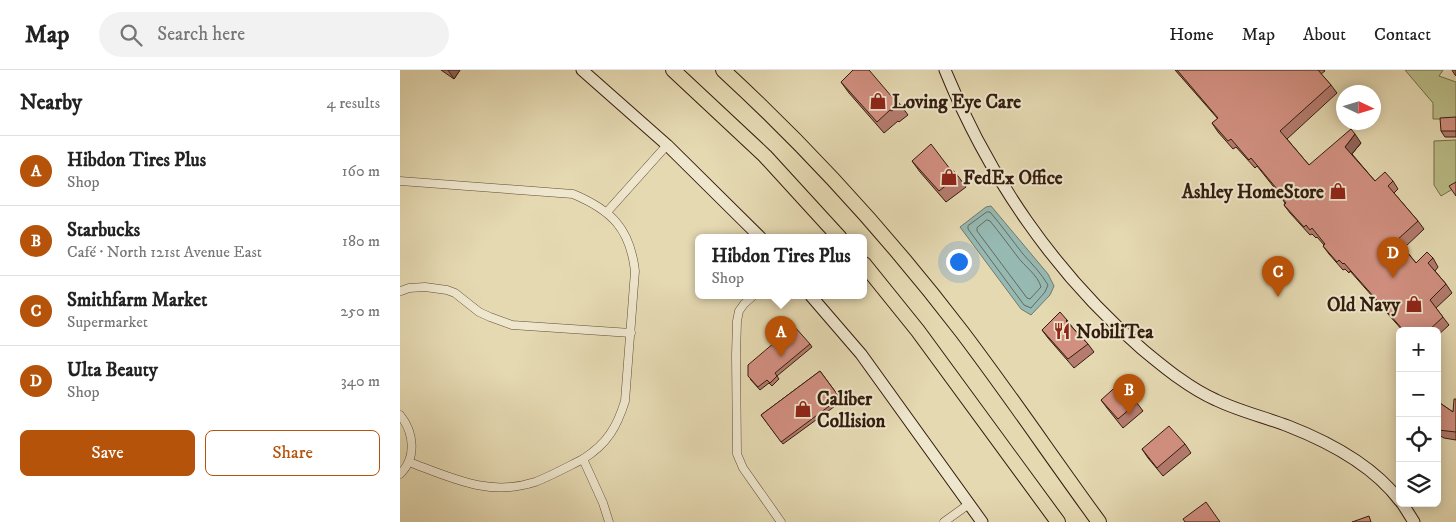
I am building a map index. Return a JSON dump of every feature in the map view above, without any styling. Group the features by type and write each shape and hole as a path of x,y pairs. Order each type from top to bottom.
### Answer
{"highway":[{"path":"673,70 765,156 836,234"},
{"path":"724,70 836,182 918,277 962,333 1099,522"},
{"path":"867,268 918,331 1058,522"}],"street":[{"path":"582,70 667,145 757,234"},
{"path":"945,70 986,157 1013,200 1062,266 1094,304 1121,331 1182,381 1216,400 1315,438 1362,464 1396,496"},
{"path":"607,212 667,145"},
{"path":"400,181 573,194 607,212 624,233 633,257 635,271 625,401 619,421 603,444 583,459 536,481 504,488 485,487 461,482 409,462"},
{"path":"401,291 409,288 425,287 447,290 455,293 479,312 500,322 512,325 631,333"},
{"path":"750,299 739,311 738,321 736,355 738,454 743,468 781,522"},
{"path":"814,299 861,354 982,522"},
{"path":"400,415 410,431 412,447 409,462 400,474"},
{"path":"583,459 603,503 609,522"},
{"path":"944,522 969,504"},
{"path":"1404,507 1414,522"}],"green space":[{"path":"1405,70 1443,70 1439,76 1456,82 1456,119 1433,119 1433,103"},
{"path":"1456,140 1456,187 1441,196 1434,185 1434,141"}],"water":[{"path":"991,206 1048,274 1054,286 1050,295 1031,315 1021,309 960,227 986,207"}],"building":[{"path":"853,70 869,70 900,104 877,122 841,82"},
{"path":"1177,70 1318,70 1331,85 1280,131 1309,165 1352,130 1355,134 1345,147 1375,181 1385,172 1393,181 1388,186 1418,221 1397,240 1416,263 1427,252 1433,258 1428,263 1446,284 1430,300 1443,317 1432,327 1400,327 1344,263 1339,260 1337,262 1323,246 1325,244 1312,228 1310,230 1306,225 1304,227 1284,205 1286,203 1281,197 1282,195 1251,158 1249,160 1231,139 1228,141 1212,123 1218,118"},
{"path":"1456,117 1456,131 1441,131 1440,118"},
{"path":"931,144 950,169 958,176 939,191 912,161"},
{"path":"1456,182 1456,196 1449,186"},
{"path":"1060,312 1088,344 1068,359 1042,330"},
{"path":"794,326 810,344 775,373 777,376 770,383 767,380 758,387 748,376 748,365"},
{"name":"Caliber Collision","path":"820,371 840,398 781,442 761,415"},
{"path":"1121,382 1137,403 1118,419 1101,400"},
{"path":"1454,399 1456,399 1456,432 1441,430 1441,404 1453,412"},
{"path":"1169,426 1185,444 1157,468 1142,449"},
{"path":"1206,502 1220,522 1185,522 1183,519"},
{"path":"1369,516 1371,522 1352,522"}],"place":[{"name":"Loving Eye Care","path":"878,101"},
{"name":"FedEx Office","path":"949,177"},
{"name":"Ashley HomeStore","path":"1338,191"},
{"name":"Ulta Beauty","path":"1393,278"},
{"name":"Smithfarm Market","path":"1278,297"},
{"name":"Old Navy","path":"1414,304"},
{"name":"NobiliTea","path":"1062,331"},
{"name":"Hibdon Tires Plus","path":"781,357"},
{"name":"Caliber Collision","path":"803,409"},
{"name":"Starbucks","path":"1129,415"}]}
